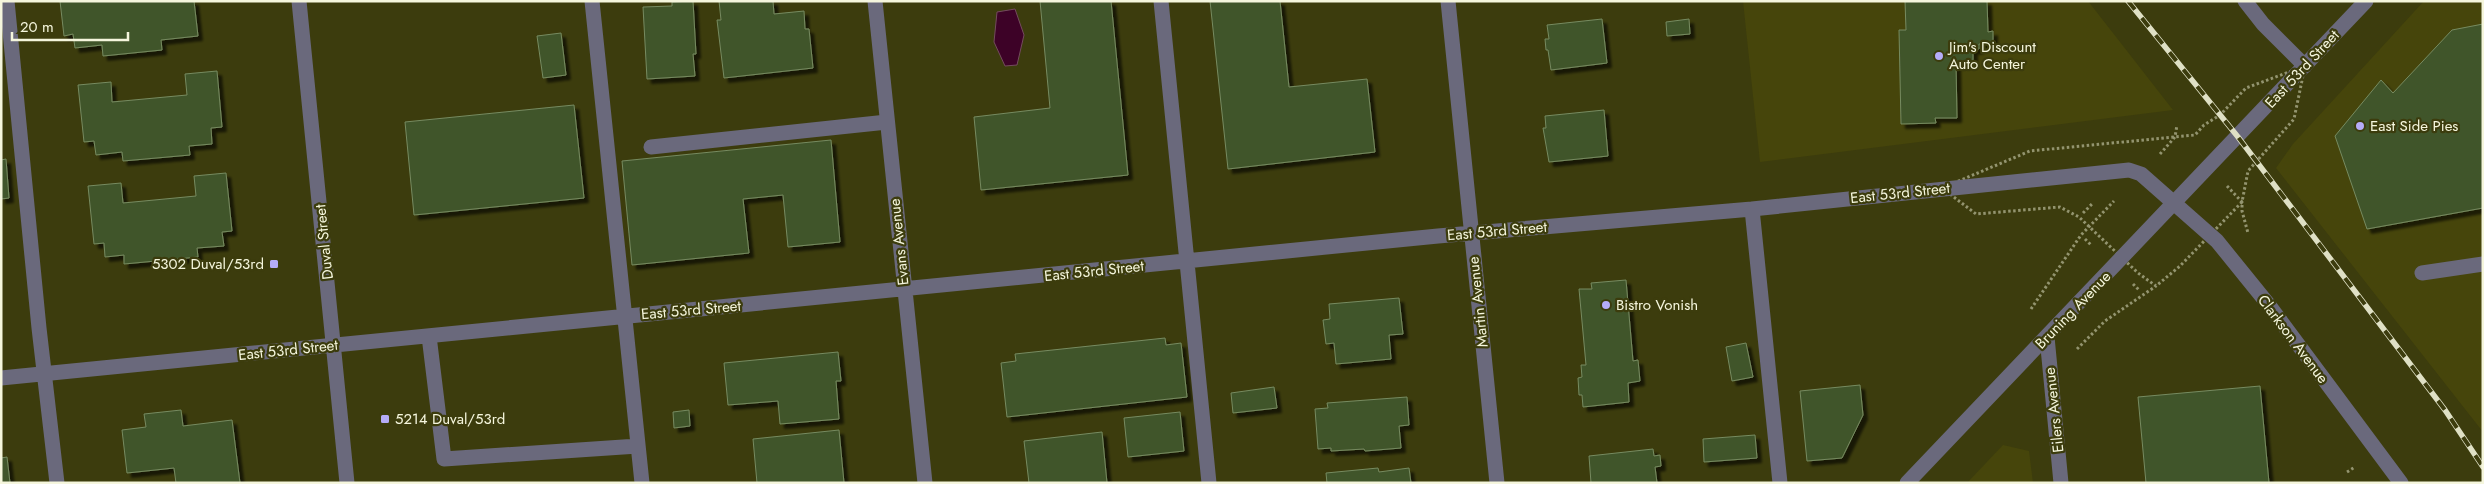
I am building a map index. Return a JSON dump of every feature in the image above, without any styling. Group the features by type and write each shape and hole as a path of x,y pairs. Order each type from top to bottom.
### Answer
{"street":[{"path":"7,1 44,374 58,483"},
{"name":"Duval Street","path":"299,1 335,345 347,483"},
{"path":"592,1 642,483"},
{"name":"Evans Avenue","path":"875,1 886,122 925,483"},
{"path":"1161,1 1209,483"},
{"name":"Martin Avenue","path":"1448,1 1497,483"},
{"path":"2245,1 2263,24 2305,66"},
{"name":"East 53rd Street","path":"2238,138 2366,1"},
{"path":"650,147 886,122"},
{"name":"Bruning Avenue","path":"1907,483 2238,138"},
{"name":"East 53rd Street","path":"1,378 1472,233 1752,209 2129,170 2141,174 2176,203"},
{"name":"Clarkson Avenue","path":"2176,203 2211,234 2262,296 2401,483"},
{"path":"1752,209 1780,483"},
{"path":"2422,273 2483,264"},
{"path":"429,336 444,459 638,446"},
{"name":"Eilers Avenue","path":"2047,337 2062,483"}],"path":[{"path":"2232,212 2242,202 2248,170 2294,119"},
{"path":"2083,213 2094,202"},
{"path":"1976,214 2060,207 2079,217 2102,237"},
{"path":"2028,314 2059,264 2103,211"},
{"path":"2085,238 2092,246"},
{"path":"2076,350 2105,321 2156,286 2180,266"},
{"path":"2138,273 2156,286"}],"shaded area":[{"name":"Jim's Discount Auto Center","path":"1743,1 2088,1 2173,110 1760,162"},
{"path":"2424,1 2483,1 2483,432 2276,168 2293,144"},
{"path":"1015,9 1024,35 1017,65 1005,66 994,42 997,12"},
{"path":"2003,445 2029,451 2033,483 1967,483"}],"building":[{"path":"60,1 194,1 198,36 161,40 162,50 103,56 102,45 75,48 73,34 64,36"},
{"path":"693,1 696,54 693,54 695,76 647,79 643,7 672,6 672,2"},
{"path":"719,1 773,1 774,14 804,11 805,29 809,29 813,68 724,78 717,20 721,20"},
{"path":"1040,1 1111,1 1128,175 981,190 974,117 1050,108"},
{"path":"1210,1 1280,1 1289,87 1367,79 1375,152 1228,169"},
{"path":"1905,1 1987,1 1988,32 1993,31 1993,44 1979,44 1979,49 1973,50 1973,63 1956,64 1957,118 1935,118 1936,123 1901,124 1899,30 1906,30"},
{"path":"1602,19 1607,63 1551,70 1545,39 1549,39 1547,25"},
{"path":"1689,19 1690,34 1667,36 1666,22"},
{"path":"2483,24 2483,208 2367,229 2335,136 2381,80 2393,93 2452,30"},
{"path":"561,33 566,75 543,78 537,36"},
{"path":"217,71 222,127 211,128 212,144 189,146 190,155 123,161 122,152 96,155 94,141 84,142 78,85 111,82 112,102 187,95 185,74"},
{"path":"574,105 584,198 414,215 405,122"},
{"path":"1604,110 1608,156 1549,162 1543,128 1546,128 1545,116"},
{"path":"831,140 840,242 788,247 783,195 743,199 749,253 632,265 622,161"},
{"path":"6,159 9,198 1,199 1,160"},
{"path":"226,173 232,231 222,232 224,246 197,248 198,257 124,264 124,255 105,257 104,243 94,244 88,186 121,183 123,203 196,196 194,176"},
{"path":"1626,280 1633,361 1638,360 1640,381 1628,383 1629,402 1583,407 1582,395 1579,395 1578,378 1582,377 1581,365 1586,365 1579,289 1592,289 1591,283"},
{"path":"1399,298 1403,334 1389,335 1391,359 1336,364 1334,343 1326,344 1323,320 1330,319 1329,304"},
{"path":"1165,338 1166,345 1181,343 1187,397 1007,417 1001,363 1016,361 1015,354"},
{"path":"1746,343 1753,377 1732,381 1726,347"},
{"path":"838,352 841,381 836,381 839,419 780,424 778,401 728,405 724,363"},
{"path":"1860,385 1863,415 1842,458 1807,461 1800,391"},
{"path":"2260,386 2269,483 2146,483 2138,397"},
{"path":"1274,387 1277,408 1233,413 1231,393"},
{"path":"1407,397 1409,425 1399,426 1401,448 1365,451 1364,449 1331,451 1331,448 1318,449 1315,409 1328,408 1327,403"},
{"path":"181,410 183,426 232,420 240,483 176,483 174,468 127,473 122,430 146,427 144,414"},
{"path":"689,410 690,426 674,428 673,412"},
{"path":"1180,412 1184,451 1128,457 1124,418"},
{"path":"839,430 844,483 757,483 753,439"},
{"path":"1102,432 1107,483 1029,483 1024,441"},
{"path":"1755,435 1757,458 1704,462 1703,439"},
{"path":"1653,449 1654,456 1660,455 1661,466 1655,467 1657,483 1591,483 1589,456"},
{"path":"7,457 10,483 1,483 1,458"},
{"path":"1378,468 1379,472 1409,468 1411,483 1327,483 1326,473"}],"railway":[{"path":"2128,1 2238,137 2445,410 2483,467"}],"place":[{"name":"Jim's Discount Auto Center","path":"1939,56"},
{"name":"East Side Pies","path":"2360,126"},
{"name":"5302 Duval/53rd","path":"274,264"},
{"name":"Bistro Vonish","path":"1606,305"},
{"name":"5214 Duval/53rd","path":"385,419"}]}
